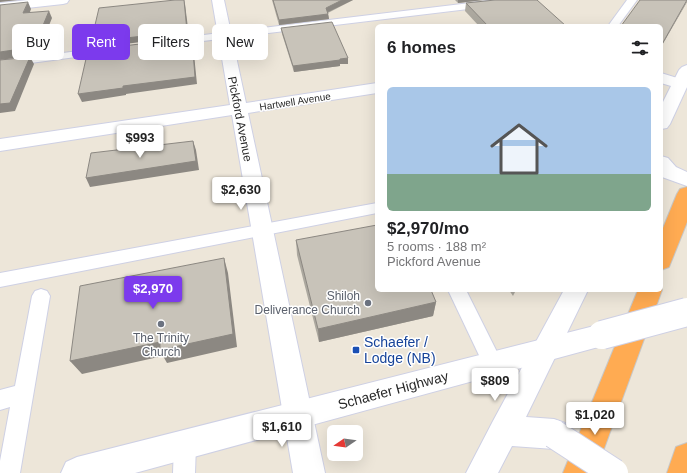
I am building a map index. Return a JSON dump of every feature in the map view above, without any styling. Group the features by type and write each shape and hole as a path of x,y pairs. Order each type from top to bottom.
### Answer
{"highway":[{"path":"663,256 687,194"},
{"path":"579,473 649,292"},
{"path":"683,473 687,458"}],"street":[{"path":"0,7 63,0"},
{"name":"Pickford Avenue","path":"218,0 222,24"},
{"name":"Pickford Avenue","path":"229,60 309,473"},
{"path":"663,78 684,77 663,120"},
{"name":"Hartwell Avenue","path":"0,145 375,88"},
{"path":"482,473 575,292"},
{"name":"Schaefer Highway","path":"77,473 185,459 297,415 687,312"},
{"path":"503,431 554,434 614,473"}],"lane":[{"path":"268,30 518,0"},
{"path":"614,24 632,0"},
{"path":"0,64 72,55"},
{"path":"0,280 375,208"},
{"path":"458,292 493,364"},
{"path":"9,473 41,296"},
{"path":"0,400 23,394"}],"building":[{"path":"184,0 186,24 138,24 138,37 130,38 130,24 95,24 99,8"},
{"path":"273,0 342,0 326,8 328,14 279,20"},
{"path":"495,0 537,0 564,24 486,24 466,3"},
{"path":"640,0 687,0 663,42 663,24 622,24"},
{"path":"28,2 23,13 49,11 44,24 12,24 12,50 0,52 0,5"},
{"path":"332,22 348,58 293,66 281,28"},
{"path":"138,44 138,60 194,60 195,77 123,86 123,88 78,94 86,60 130,60 130,45"},
{"path":"12,59 29,60 10,103 0,104 0,60"},
{"path":"193,141 196,161 86,178 91,153"},
{"name":"Shiloh Deliverance Church","path":"375,225 375,292 432,292 436,302 318,329 296,240"},
{"name":"The Trinity Church","path":"224,258 233,334 160,350 160,342 70,361 80,286"}],"place":[{"name":"Shiloh Deliverance Church","path":"368,303"},
{"name":"The Trinity Church","path":"161,324"},
{"name":"Schaefer / Lodge (NB)","path":"356,350"}]}
